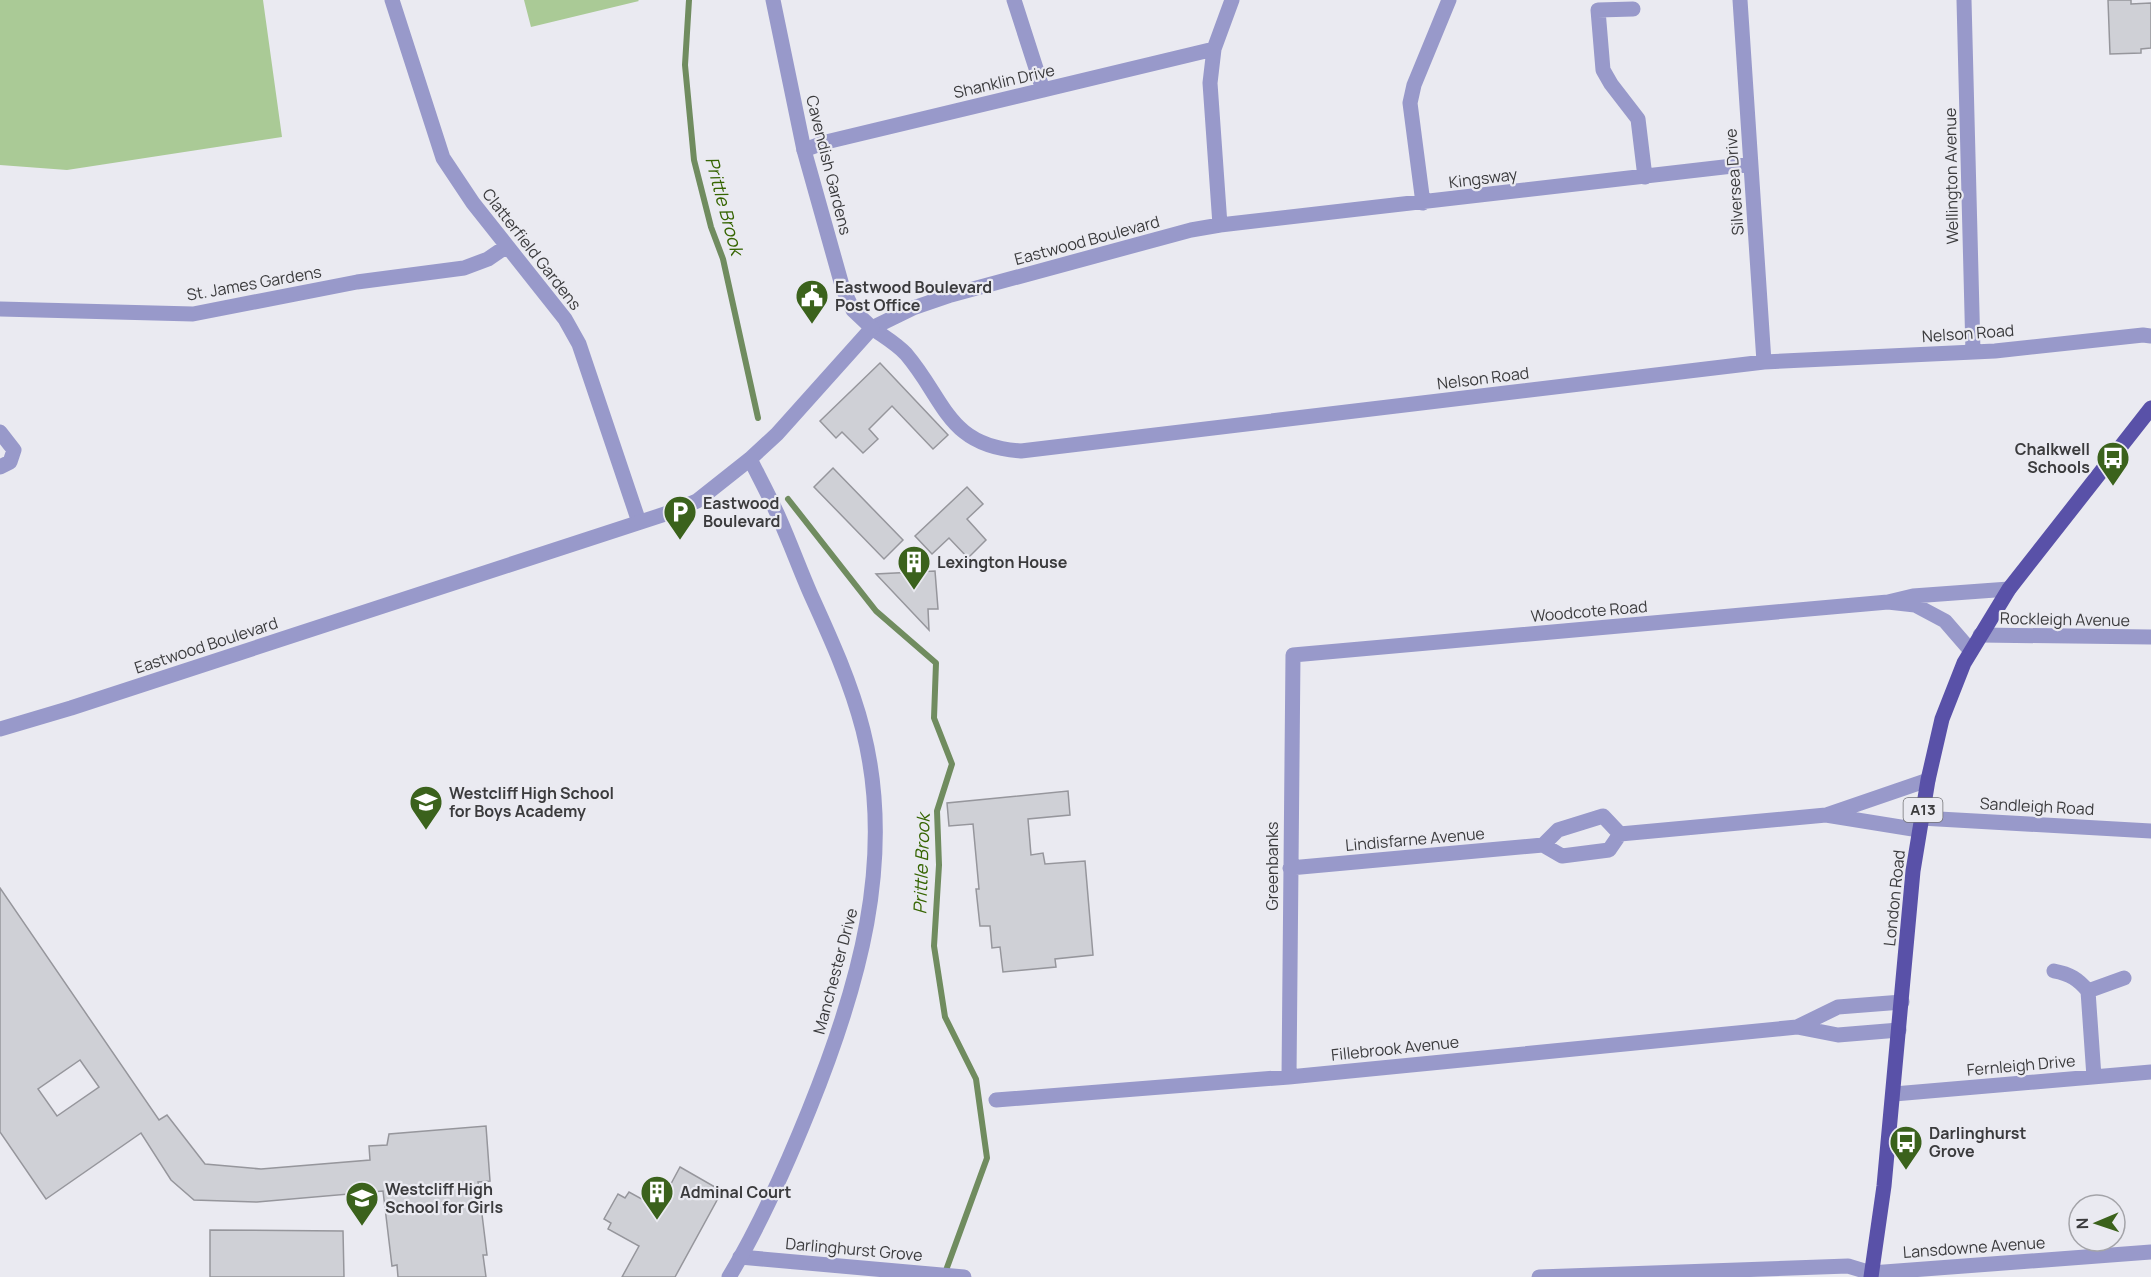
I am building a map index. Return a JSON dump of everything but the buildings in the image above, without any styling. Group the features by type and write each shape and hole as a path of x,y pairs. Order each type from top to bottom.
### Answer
{"main road":[{"name":"London Road","path":"1871,1275 1894,1094 1913,870 1928,780 1942,719 1964,663 2009,589 2151,408"}],"street":[{"name":"Clatterfield Gardens","path":"392,0 443,158 473,203 565,319 579,344 639,522"},
{"name":"Cavendish Gardens","path":"773,0 804,150 843,290 853,310 872,328"},
{"path":"1014,0 1042,90"},
{"path":"1220,225 1210,83 1214,49 1232,0"},
{"path":"1423,203 1410,103 1414,85 1449,0"},
{"name":"Silversea Drive","path":"1740,0 1764,362"},
{"name":"Wellington Avenue","path":"1964,0 1973,352"},
{"path":"1633,9 1598,10 1600,51 1603,70 1638,119 1646,177"},
{"name":"Shanklin Drive","path":"804,150 826,142 1214,49"},
{"name":"Kingsway","path":"1220,225 1750,164"},
{"name":"Eastwood Boulevard","path":"0,729 71,708 697,501 750,459 777,434 872,328 913,308 951,295 1191,230 1220,225"},
{"name":"St. James Gardens","path":"0,309 193,314 357,282 464,268 488,259 507,246"},
{"name":"Nelson Road","path":"872,328 904,351 921,373 939,404 969,435 990,446 1022,451 1764,362 1973,352 2151,336"},
{"path":"0,432 14,450 10,462 0,466"},
{"name":"Manchester Drive","path":"729,1277 783,1172 827,1065 861,956 871,908 875,859 873,795 863,732 848,682 780,519 750,459"},
{"name":"Woodcote Road","path":"1293,656 1888,602 1913,596 2009,589"},
{"name":"Woodcote Road","path":"1888,602 1916,605 1945,621 1971,651"},
{"name":"Rockleigh Avenue","path":"1980,635 2151,637"},
{"name":"Greenbanks","path":"1289,1077 1293,656"},
{"path":"1826,815 1928,780"},
{"path":"1543,845 1558,830 1603,816 1620,834 1826,815 1920,824"},
{"name":"Sandleigh Road","path":"1920,824 2151,831"},
{"name":"Lindisfarne Avenue","path":"1290,868 1543,845 1562,856 1609,850 1620,834"},
{"path":"2054,971 2066,973 2078,980 2088,992 2094,1077"},
{"path":"2088,992 2124,978"},
{"name":"Fillebrook Avenue","path":"1797,1027 1838,1007 1902,1002"},
{"name":"Fillebrook Avenue","path":"996,1100 1289,1077 1797,1027 1838,1035 1899,1030"},
{"name":"Fernleigh Drive","path":"1894,1094 2151,1072"},
{"name":"Lansdowne Avenue","path":"1871,1275 2151,1252"},
{"name":"Darlinghurst Grove","path":"740,1257 964,1277"},
{"path":"1539,1277 1848,1266 1871,1275"}],"green space":[{"path":"0,0 263,0 282,137 67,170 0,165"},
{"path":"524,0 638,0 639,1 531,27"}],"waterway":[{"name":"Prittle Brook","path":"689,0 685,65 694,160 711,227 723,259 758,418"},
{"name":"Prittle Brook","path":"788,499 876,611 936,663 934,718 952,764 937,811 939,865 934,946 945,1017 976,1079 987,1158 945,1273"}],"place":[{"name":"Eastwood Boulevard Post Office","path":"812,325"},
{"name":"Chalkwell Schools","path":"2113,487"},
{"name":"Eastwood Boulevard","path":"680,541"},
{"name":"Lexington House","path":"914,591"},
{"name":"Westcliff High School for Boys Academy","path":"426,831"},
{"name":"Darlinghurst Grove","path":"1906,1171"},
{"name":"Adminal Court","path":"657,1221"},
{"name":"Westcliff High School for Girls","path":"362,1227"}]}
